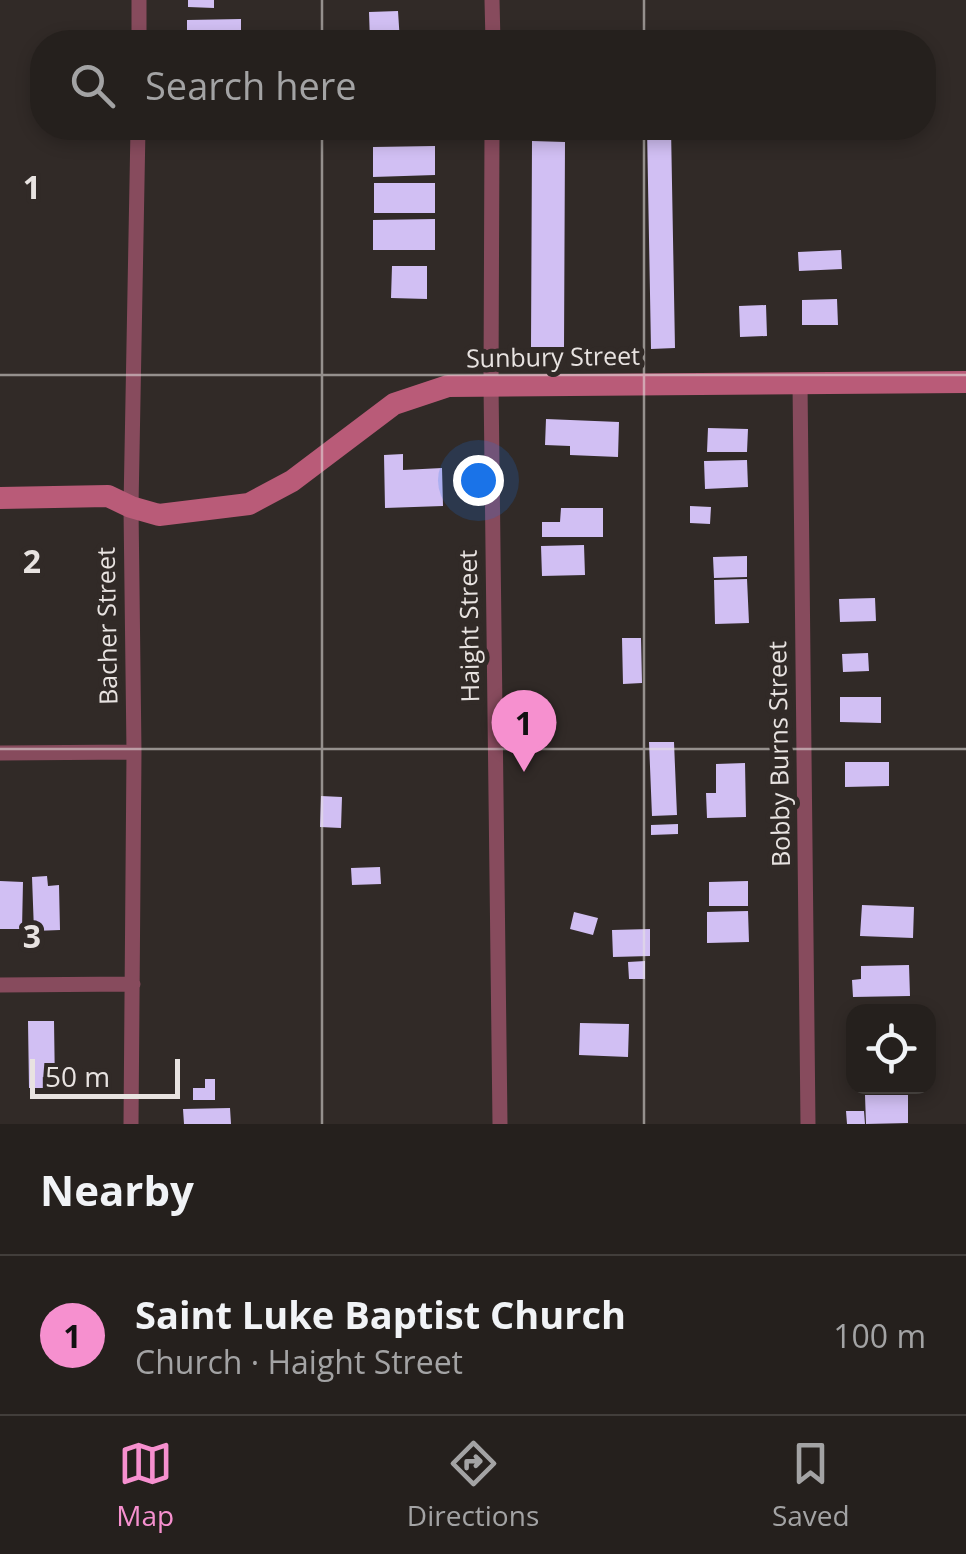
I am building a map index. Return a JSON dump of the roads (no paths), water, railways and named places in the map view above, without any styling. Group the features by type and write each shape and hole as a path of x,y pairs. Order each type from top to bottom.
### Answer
{"street":[{"path":"139,0 139,30"},
{"path":"492,0 493,30"},
{"name":"Bacher Street","path":"131,1124 134,752 130,508 138,140"},
{"name":"Haight Street","path":"492,140 490,384 500,1124"},
{"name":"Sunbury Street","path":"0,498 108,496 130,508 159,516 249,504 292,481 394,404 448,386 966,382"},
{"name":"Bobby Burns Street","path":"800,383 808,1124"},
{"path":"0,753 134,752"},
{"path":"0,985 133,984"}],"place":[{"name":"Saint Luke Baptist Church","path":"524,772"}]}
